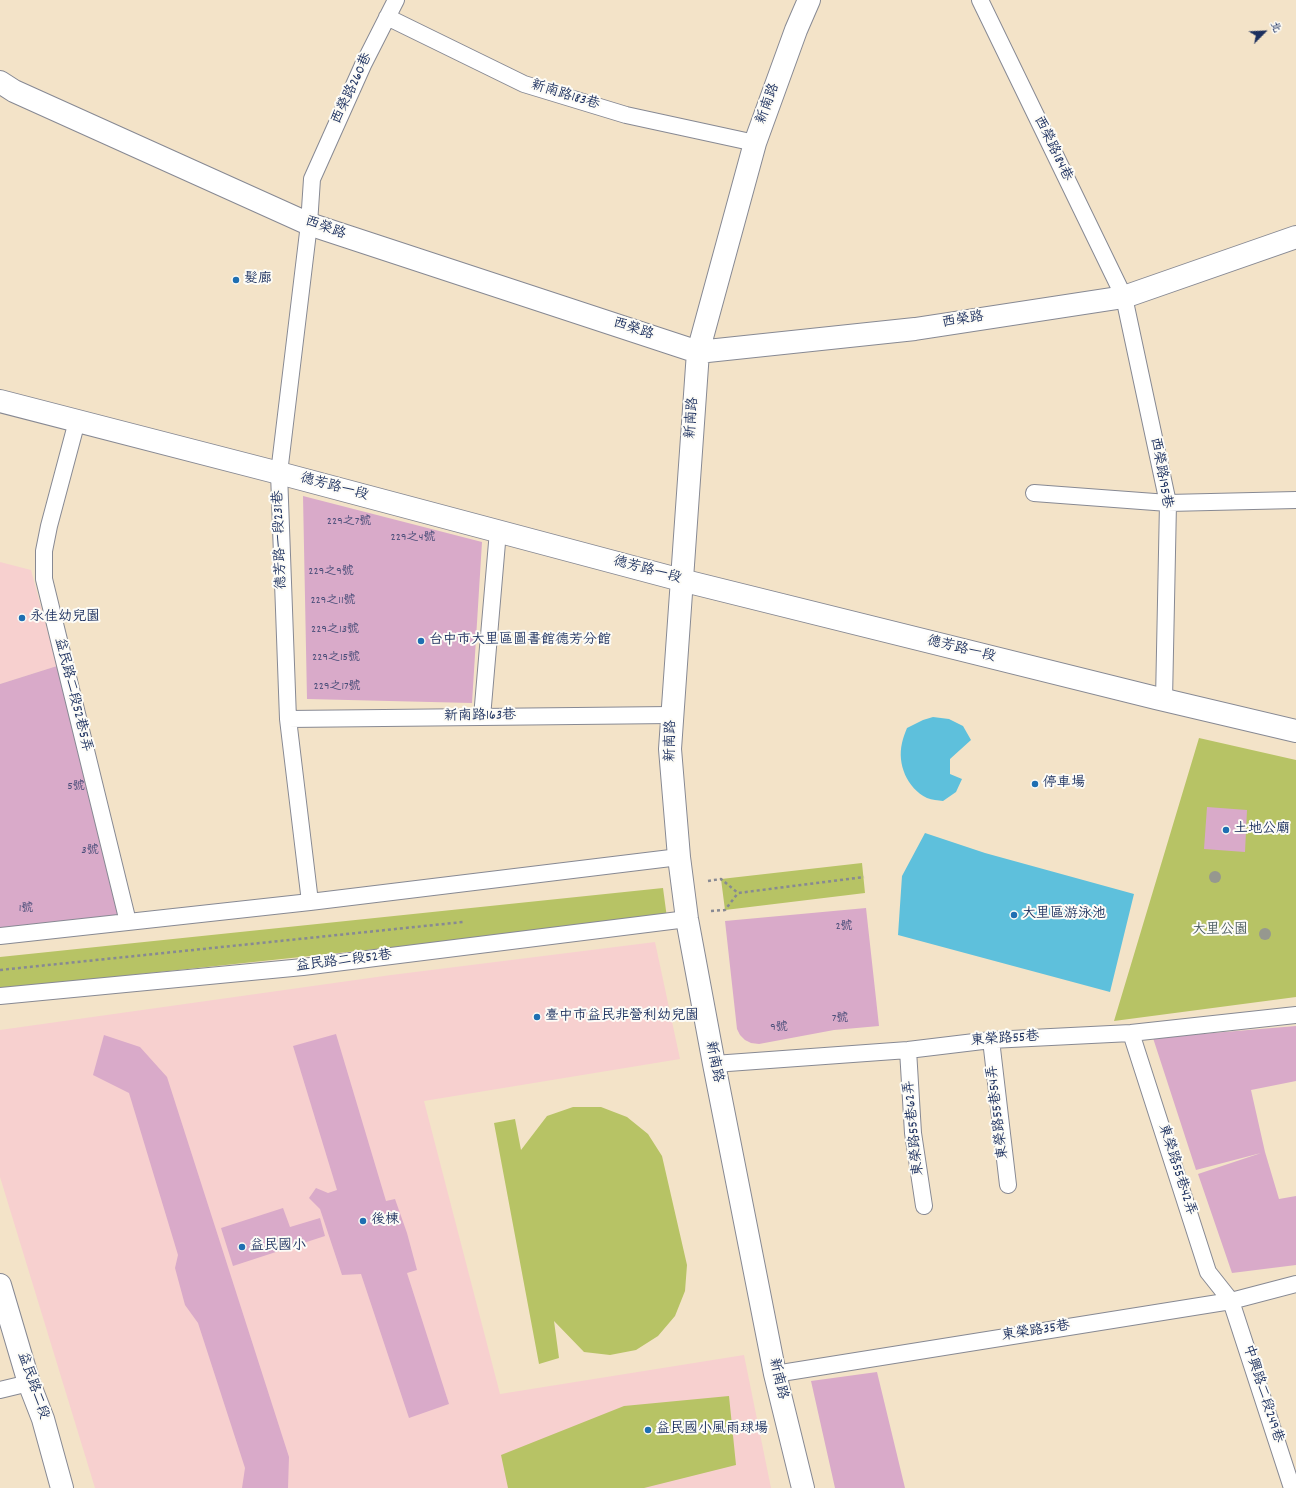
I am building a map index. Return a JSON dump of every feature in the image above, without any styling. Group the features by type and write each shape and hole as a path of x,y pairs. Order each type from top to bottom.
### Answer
{"street":[{"name":"新南路","path":"803,1488 776,1374 714,1064 687,919 679,857 670,749 698,352 755,142 796,30 809,0"},
{"name":"西榮路","path":"0,82 14,91 309,224 698,352 915,328 1124,297 1296,237"},
{"name":"德芳路一段","path":"0,402 279,473 681,580 1164,700 1296,731"},
{"name":"益民路二段","path":"0,1286 29,1383 43,1419 62,1488"}],"lane":[{"name":"西榮路260巷","path":"312,178 363,66 396,0"},
{"name":"西榮路184巷","path":"980,0 1124,297"},
{"name":"新南路183巷","path":"387,17 524,84 626,115 755,142"},
{"name":"德芳路一段231巷","path":"310,902 288,719 279,473 309,224 312,178"},
{"name":"西榮路195巷","path":"1124,297 1168,503 1164,700"},
{"name":"益民路二段52巷5弄","path":"77,421 49,526 44,551 44,578 128,922"},
{"path":"1034,493 1168,503 1296,500"},
{"path":"482,717 498,531"},
{"name":"新南路163巷","path":"288,719 672,715"},
{"path":"0,936 310,902 679,857"},
{"name":"益民路二段52巷","path":"0,996 303,967 687,919"},
{"name":"東榮路55巷","path":"714,1064 908,1050 991,1040 1131,1033 1296,1014"},
{"name":"東榮路55巷42弄","path":"1131,1033 1208,1272 1231,1301"},
{"name":"東榮路55巷54弄","path":"991,1040 1008,1185"},
{"name":"東榮路55巷62弄","path":"908,1050 913,1134 924,1206"},
{"name":"東榮路35巷","path":"776,1374 1231,1301 1296,1284"},
{"name":"中興路二段249巷","path":"1231,1301 1292,1488"},
{"path":"0,1390 29,1383"}],"path":[{"path":"725,910 738,893 864,877"},
{"path":"721,879 738,893"},
{"path":"0,970 466,922"}],"shaded area":[{"name":"永佳幼兒園","path":"0,562 31,570 57,666 0,684"},
{"name":"益民國小","path":"655,942 680,1059 424,1101 500,1394 744,1355 771,1488 95,1488 0,1177 0,1030 391,975"}],"green space":[{"name":"大里公園","path":"1199,738 1296,760 1296,997 1114,1021"},
{"path":"862,863 865,893 725,910 721,879"},
{"path":"663,888 667,918 0,989 0,957"},
{"path":"573,1107 601,1107 627,1117 648,1134 662,1156 687,1265 685,1291 675,1316 658,1336 636,1350 610,1355 584,1352 554,1321 559,1358 539,1364 494,1123 515,1119 521,1150 547,1116"},
{"name":"益民國小風雨球場","path":"729,1396 736,1465 644,1488 508,1488 501,1455 624,1406"}],"water":[{"path":"933,717 949,719 963,726 971,740 950,759 950,774 962,779 956,792 943,801 927,798 914,788 905,775 901,759 903,737 907,728"},
{"name":"大里區游泳池","path":"925,833 985,853 1134,894 1110,992 898,935 902,876"}],"building":[{"path":"303,496 482,542 472,703 307,699"},
{"path":"57,666 132,922 0,936 0,684"},
{"name":"土地公廟","path":"1207,807 1247,810 1245,852 1204,849"},
{"path":"866,908 879,1026 834,1030 759,1044 751,1043 745,1040 737,1029 725,921"},
{"path":"1296,1026 1296,1081 1251,1090 1265,1152 1279,1199 1296,1196 1296,1265 1232,1273 1198,1174 1261,1153 1196,1170 1153,1038"},
{"name":"後棟","path":"336,1034 386,1201 395,1199 407,1233 417,1270 407,1273 449,1404 409,1418 361,1274 342,1275 320,1209 309,1198 316,1188 328,1193 337,1190 293,1046"},
{"path":"104,1035 140,1047 167,1077 289,1457 288,1488 242,1488 245,1468 198,1323 185,1305 175,1268 178,1255 129,1093 93,1075"},
{"path":"283,1208 290,1227 320,1218 325,1236 233,1266 221,1228"},
{"path":"877,1372 905,1488 835,1488 811,1381"}],"place":[{"name":"髮廊","path":"236,280"},
{"name":"永佳幼兒園","path":"22,618"},
{"name":"台中市大里區圖書館德芳分館","path":"421,641"},
{"name":"停車場","path":"1035,784"},
{"name":"土地公廟","path":"1226,830"},
{"name":"大里區游泳池","path":"1014,915"},
{"name":"臺中市益民非營利幼兒園","path":"537,1017"},
{"name":"後棟","path":"363,1221"},
{"name":"益民國小","path":"242,1247"},
{"name":"益民國小風雨球場","path":"648,1430"}]}
